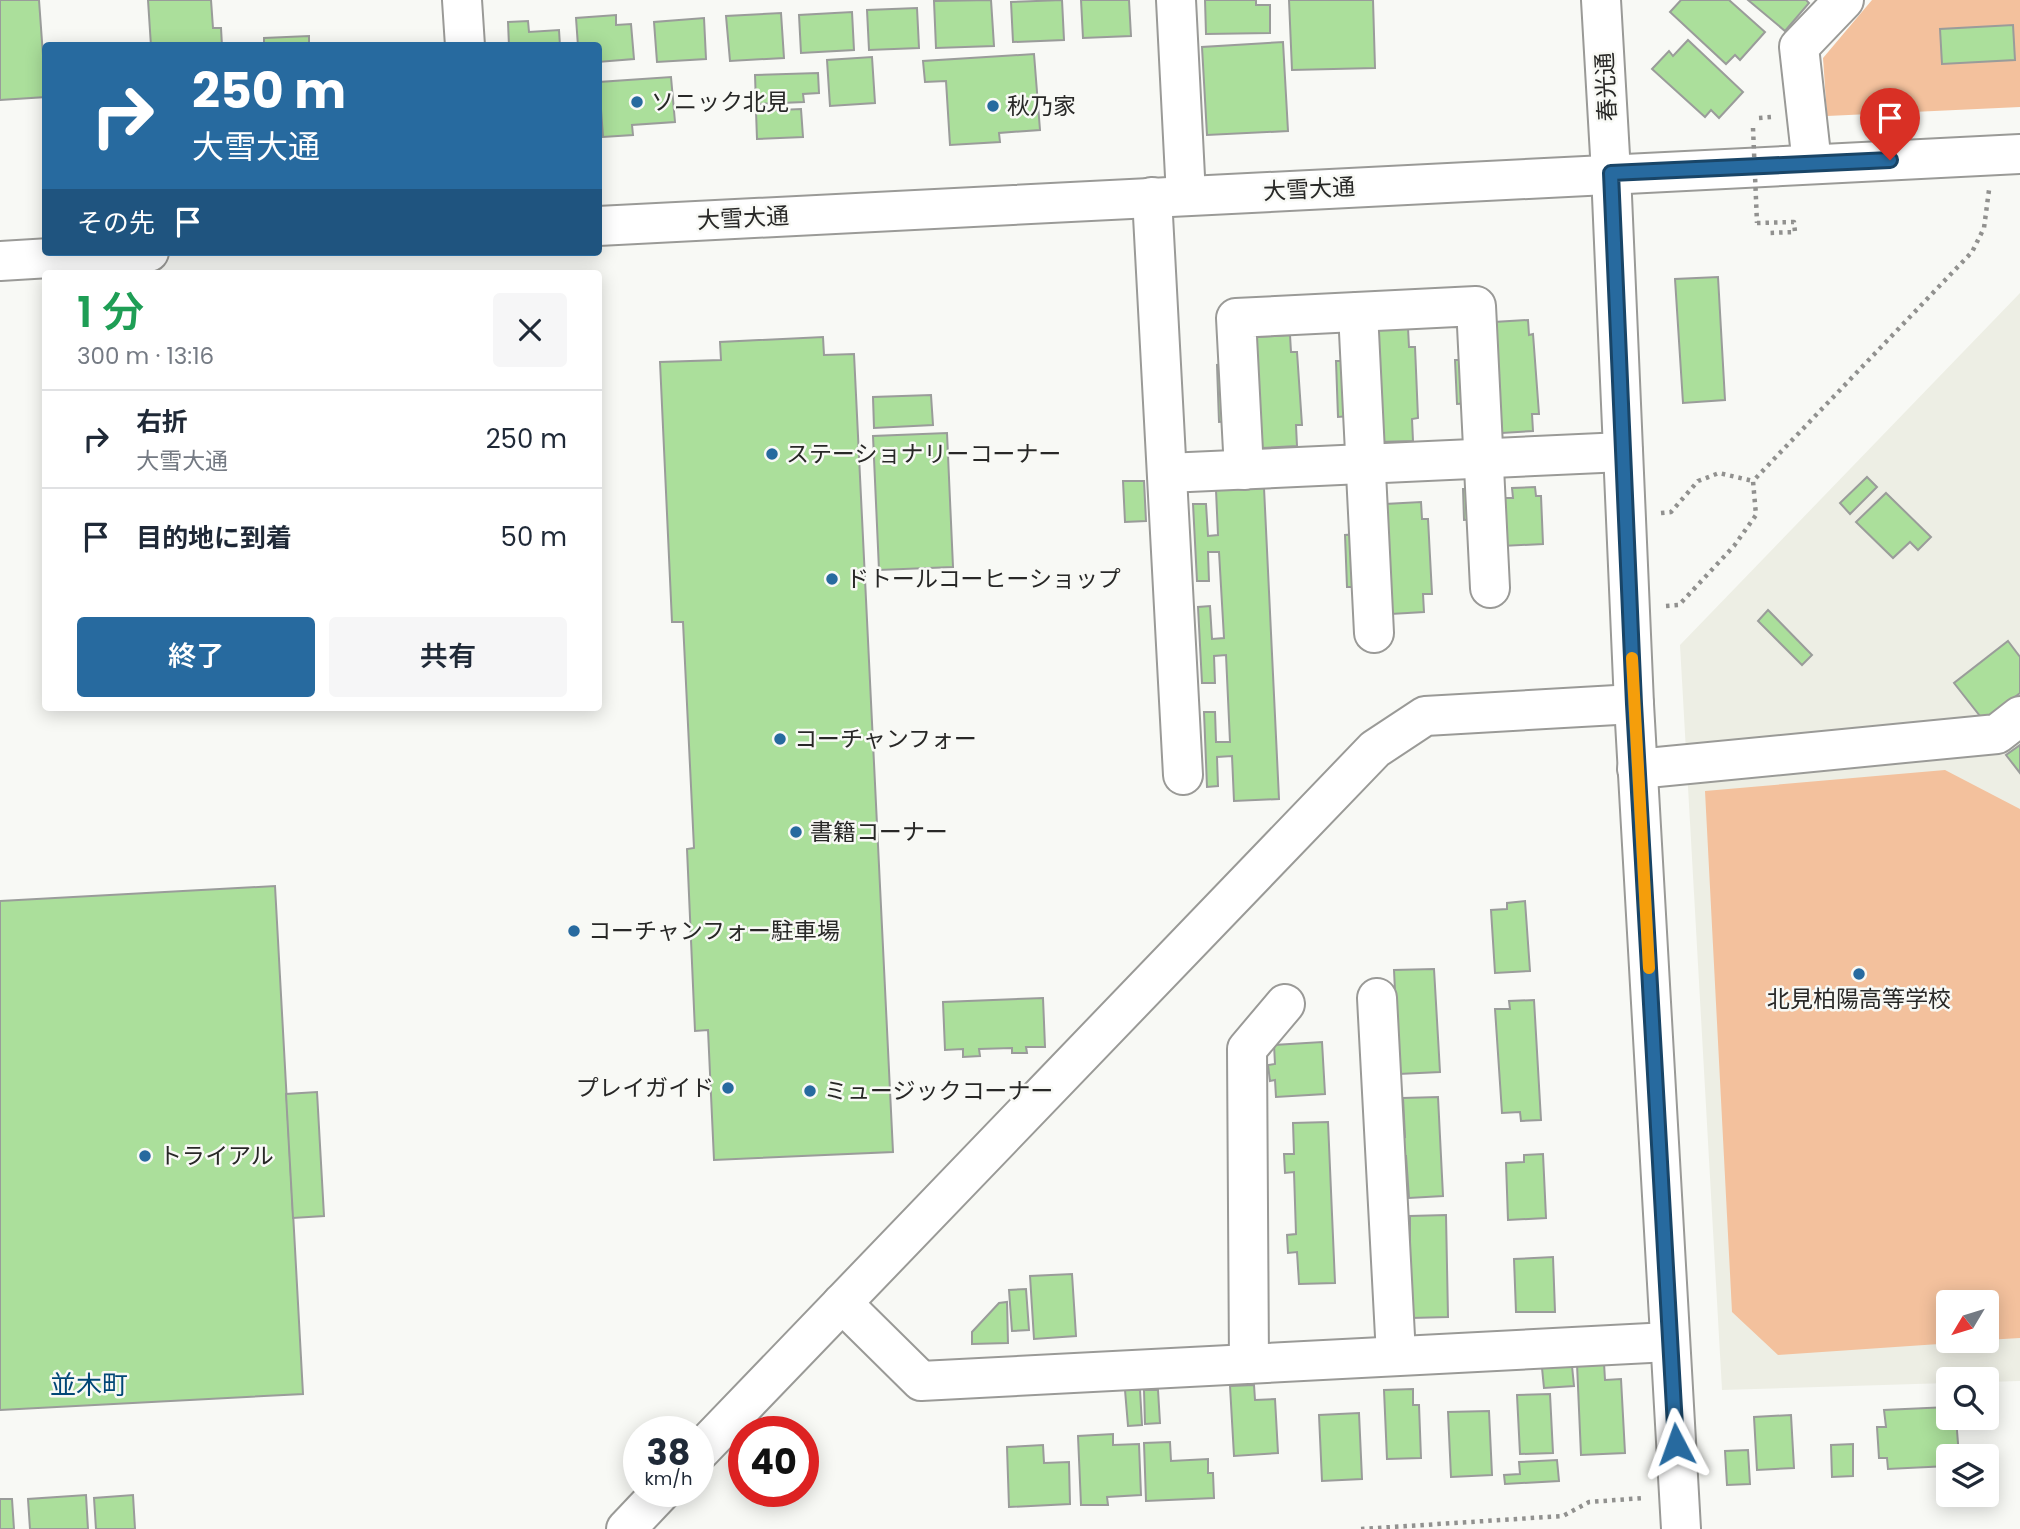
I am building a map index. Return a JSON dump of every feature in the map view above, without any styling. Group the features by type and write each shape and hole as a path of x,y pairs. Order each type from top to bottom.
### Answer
{"main road":[{"path":"462,0 465,42"},
{"path":"1176,0 1169,196 1167,473 1183,775"},
{"name":"春光通","path":"1601,0 1637,769 1681,1525"},
{"path":"1812,164 1799,47 1843,0"},
{"name":"大雪大通","path":"602,226 2007,154"},
{"path":"0,261 83,256"},
{"path":"1244,470 1237,318 1476,306 1490,588"},
{"path":"1358,312 1374,633"},
{"path":"1167,473 1623,452"},
{"path":"714,1436 1375,749 1425,716 1634,704"},
{"path":"1637,769 1997,734 2020,716"},
{"path":"1377,998 1396,1355"},
{"path":"1249,1364 1247,1049 1285,1004"},
{"path":"842,1303 922,1381 1670,1342"},
{"path":"626,1529 647,1507"}],"path":[{"path":"1753,128 1757,223 1794,222 1795,232 1768,233"},
{"path":"1752,481 1972,252 1984,228 2007,154"},
{"path":"1626,515 1671,512 1698,481 1719,473 1752,481"},
{"path":"1630,609 1679,605 1734,546 1756,515 1752,481"},
{"path":"1361,1529 1563,1516 1589,1502 1648,1497"}],"shaded area":[{"path":"1872,0 2020,0 2020,107 1827,116 1823,58"},
{"name":"北見柏陽高等学校","path":"2020,293 2020,1381 1999,1382 1999,1367 1936,1367 1936,1383 1722,1390 1680,645"},
{"path":"1945,770 2020,809 2020,1338 1999,1339 1999,1290 1936,1290 1936,1344 1778,1355 1732,1312 1705,791"}],"building":[{"path":"0,0 39,0 42,97 0,100"},
{"path":"148,0 211,0 213,28 221,28 222,42 151,42"},
{"path":"991,0 994,46 936,48 934,1"},
{"path":"1062,0 1064,40 1013,42 1011,2"},
{"path":"1081,0 1129,0 1131,36 1083,38"},
{"path":"1205,0 1256,0 1256,5 1270,5 1270,33 1206,34"},
{"path":"1289,0 1373,0 1375,68 1292,70"},
{"path":"1681,0 1729,0 1765,32 1740,60 1735,55 1726,64 1670,12"},
{"path":"1748,0 1806,0 1809,3 1785,31"},
{"path":"917,8 919,48 869,50 867,10"},
{"path":"852,12 854,50 801,53 799,15"},
{"path":"781,13 784,58 730,61 726,16"},
{"path":"616,15 616,25 631,24 634,59 602,62 602,42 578,42 576,18"},
{"path":"704,18 706,59 657,62 654,22"},
{"path":"528,21 529,32 559,30 560,42 509,42 508,22"},
{"path":"2013,25 2015,60 1942,64 1940,29"},
{"path":"309,36 309,42 264,42 264,38"},
{"path":"1688,40 1743,92 1719,118 1711,110 1705,117 1652,69 1669,51 1673,56"},
{"path":"1283,42 1288,131 1207,135 1202,47"},
{"name":"秋乃家","path":"1034,54 1040,130 999,133 1000,142 950,145 946,81 925,82 923,61"},
{"path":"872,57 875,103 830,106 827,60"},
{"path":"818,73 819,93 803,94 804,102 756,104 755,75"},
{"name":"ソニック北見","path":"671,77 675,122 632,125 633,135 603,137 602,82"},
{"path":"801,109 803,137 757,139 756,111"},
{"path":"1718,277 1725,400 1683,403 1675,279"},
{"path":"1528,320 1529,335 1533,334 1539,414 1532,414 1533,431 1502,433 1494,322"},
{"path":"1408,328 1409,347 1415,347 1418,418 1412,419 1413,441 1379,442 1375,330"},
{"path":"1290,335 1291,352 1297,352 1302,425 1296,425 1297,446 1262,448 1255,337"},
{"name":"コーチャンフォー","path":"823,337 824,355 854,354 893,1152 714,1160 708,1030 695,1031 687,849 694,848 683,622 672,622 660,362 721,360 720,342"},
{"path":"1455,360 1467,360 1470,403 1457,404"},
{"path":"1336,361 1347,361 1349,416 1338,417"},
{"path":"1228,364 1230,421 1219,422 1217,365"},
{"path":"931,395 933,425 874,428 873,397"},
{"path":"947,433 953,567 879,570 873,436"},
{"path":"1867,477 1877,487 1850,514 1840,503"},
{"path":"1123,481 1144,481 1146,521 1125,522"},
{"path":"1535,487 1536,496 1541,496 1543,544 1502,546 1499,498 1513,498 1512,488"},
{"path":"1264,488 1279,799 1234,801 1232,756 1217,757 1218,786 1207,787 1204,712 1215,712 1216,742 1230,742 1226,655 1214,656 1215,683 1202,683 1198,607 1210,606 1212,639 1224,638 1219,552 1208,552 1209,581 1197,581 1193,504 1206,504 1208,536 1218,535 1216,490"},
{"path":"1463,489 1475,489 1476,519 1464,520"},
{"path":"1886,493 1931,537 1918,550 1910,542 1893,558 1856,522"},
{"path":"1421,502 1422,519 1428,519 1432,594 1423,594 1424,612 1391,614 1385,504"},
{"path":"1358,534 1360,587 1347,587 1345,535"},
{"path":"1768,610 1812,655 1802,665 1758,621"},
{"path":"2008,641 2020,657 2020,693 1984,721 1954,683"},
{"path":"2020,745 2020,773 2006,755"},
{"name":"トライアル","path":"275,886 303,1394 0,1410 0,901"},
{"path":"1525,901 1530,971 1495,973 1491,910 1507,909 1507,903"},
{"path":"1434,969 1440,1072 1399,1074 1394,970"},
{"path":"1043,998 1045,1047 1026,1047 1027,1053 1012,1053 1012,1048 979,1049 980,1056 963,1057 963,1049 945,1050 943,1002"},
{"path":"1534,1000 1541,1120 1521,1121 1520,1112 1502,1113 1495,1009 1510,1009 1509,1001"},
{"path":"1322,1042 1325,1094 1276,1097 1275,1080 1270,1081 1268,1065 1275,1064 1274,1045"},
{"path":"317,1092 324,1216 293,1218 286,1094"},
{"path":"1438,1097 1443,1196 1409,1198 1406,1156 1397,1156 1396,1138 1405,1137 1403,1098"},
{"path":"1328,1122 1335,1283 1299,1284 1297,1252 1288,1253 1287,1235 1296,1234 1294,1172 1285,1173 1284,1154 1294,1154 1293,1123"},
{"path":"1543,1154 1546,1218 1508,1220 1506,1163 1524,1162 1524,1155"},
{"path":"1446,1215 1448,1317 1411,1318 1404,1259 1410,1259 1410,1216"},
{"path":"1553,1257 1555,1312 1516,1312 1514,1259"},
{"path":"1072,1274 1076,1336 1034,1339 1030,1276"},
{"path":"1026,1289 1029,1330 1012,1331 1009,1290"},
{"path":"1007,1302 1008,1343 972,1344 972,1332 999,1303"},
{"path":"1604,1363 1605,1380 1621,1379 1625,1453 1581,1455 1577,1364"},
{"path":"1572,1366 1574,1386 1544,1388 1542,1368"},
{"path":"1254,1385 1255,1400 1275,1399 1278,1453 1234,1456 1230,1386"},
{"path":"1413,1389 1413,1405 1419,1405 1421,1458 1387,1459 1384,1390"},
{"path":"1125,1390 1140,1390 1142,1425 1128,1426"},
{"path":"1144,1390 1158,1390 1160,1423 1145,1424"},
{"path":"1550,1394 1553,1453 1520,1454 1517,1395"},
{"path":"1936,1408 1936,1430 1957,1430 1958,1444 1936,1444 1936,1467 1888,1469 1887,1458 1879,1458 1877,1427 1886,1427 1884,1410"},
{"path":"1489,1411 1492,1475 1451,1477 1448,1412"},
{"path":"1359,1413 1362,1479 1322,1481 1319,1415"},
{"path":"1791,1415 1794,1468 1757,1470 1754,1417"},
{"path":"1113,1434 1113,1445 1139,1444 1141,1495 1107,1497 1108,1505 1081,1505 1078,1436"},
{"path":"1170,1442 1171,1461 1208,1459 1208,1473 1213,1473 1214,1498 1146,1501 1144,1443"},
{"path":"1853,1444 1853,1476 1832,1477 1831,1445"},
{"path":"1043,1445 1044,1463 1069,1462 1070,1504 1009,1507 1007,1447"},
{"path":"1748,1450 1750,1484 1727,1485 1725,1451"},
{"path":"1557,1460 1559,1481 1505,1484 1504,1475 1520,1474 1519,1462"},
{"path":"86,1495 88,1529 30,1529 28,1499"},
{"path":"133,1495 135,1529 96,1529 94,1498"},
{"path":"0,1499 12,1499 14,1529 0,1529"}],"slow traffic":[{"path":"1632,658 1649,968"}],"place":[{"name":"ソニック北見","path":"637,102"},
{"name":"秋乃家","path":"993,106"},
{"name":"ステーショナリーコーナー","path":"772,454"},
{"name":"ドトールコーヒーショップ","path":"832,579"},
{"name":"コーチャンフォー","path":"780,739"},
{"name":"書籍コーナー","path":"796,832"},
{"name":"コーチャンフォー駐車場","path":"574,931"},
{"name":"北見柏陽高等学校","path":"1859,974"},
{"name":"プレイガイド","path":"728,1088"},
{"name":"ミュージックコーナー","path":"810,1091"},
{"name":"トライアル","path":"145,1156"}],"district":[{"name":"並木町","path":"89,1385"}],"route":[{"path":"1676,1444 1634,704 1611,173 1890,160"}]}
